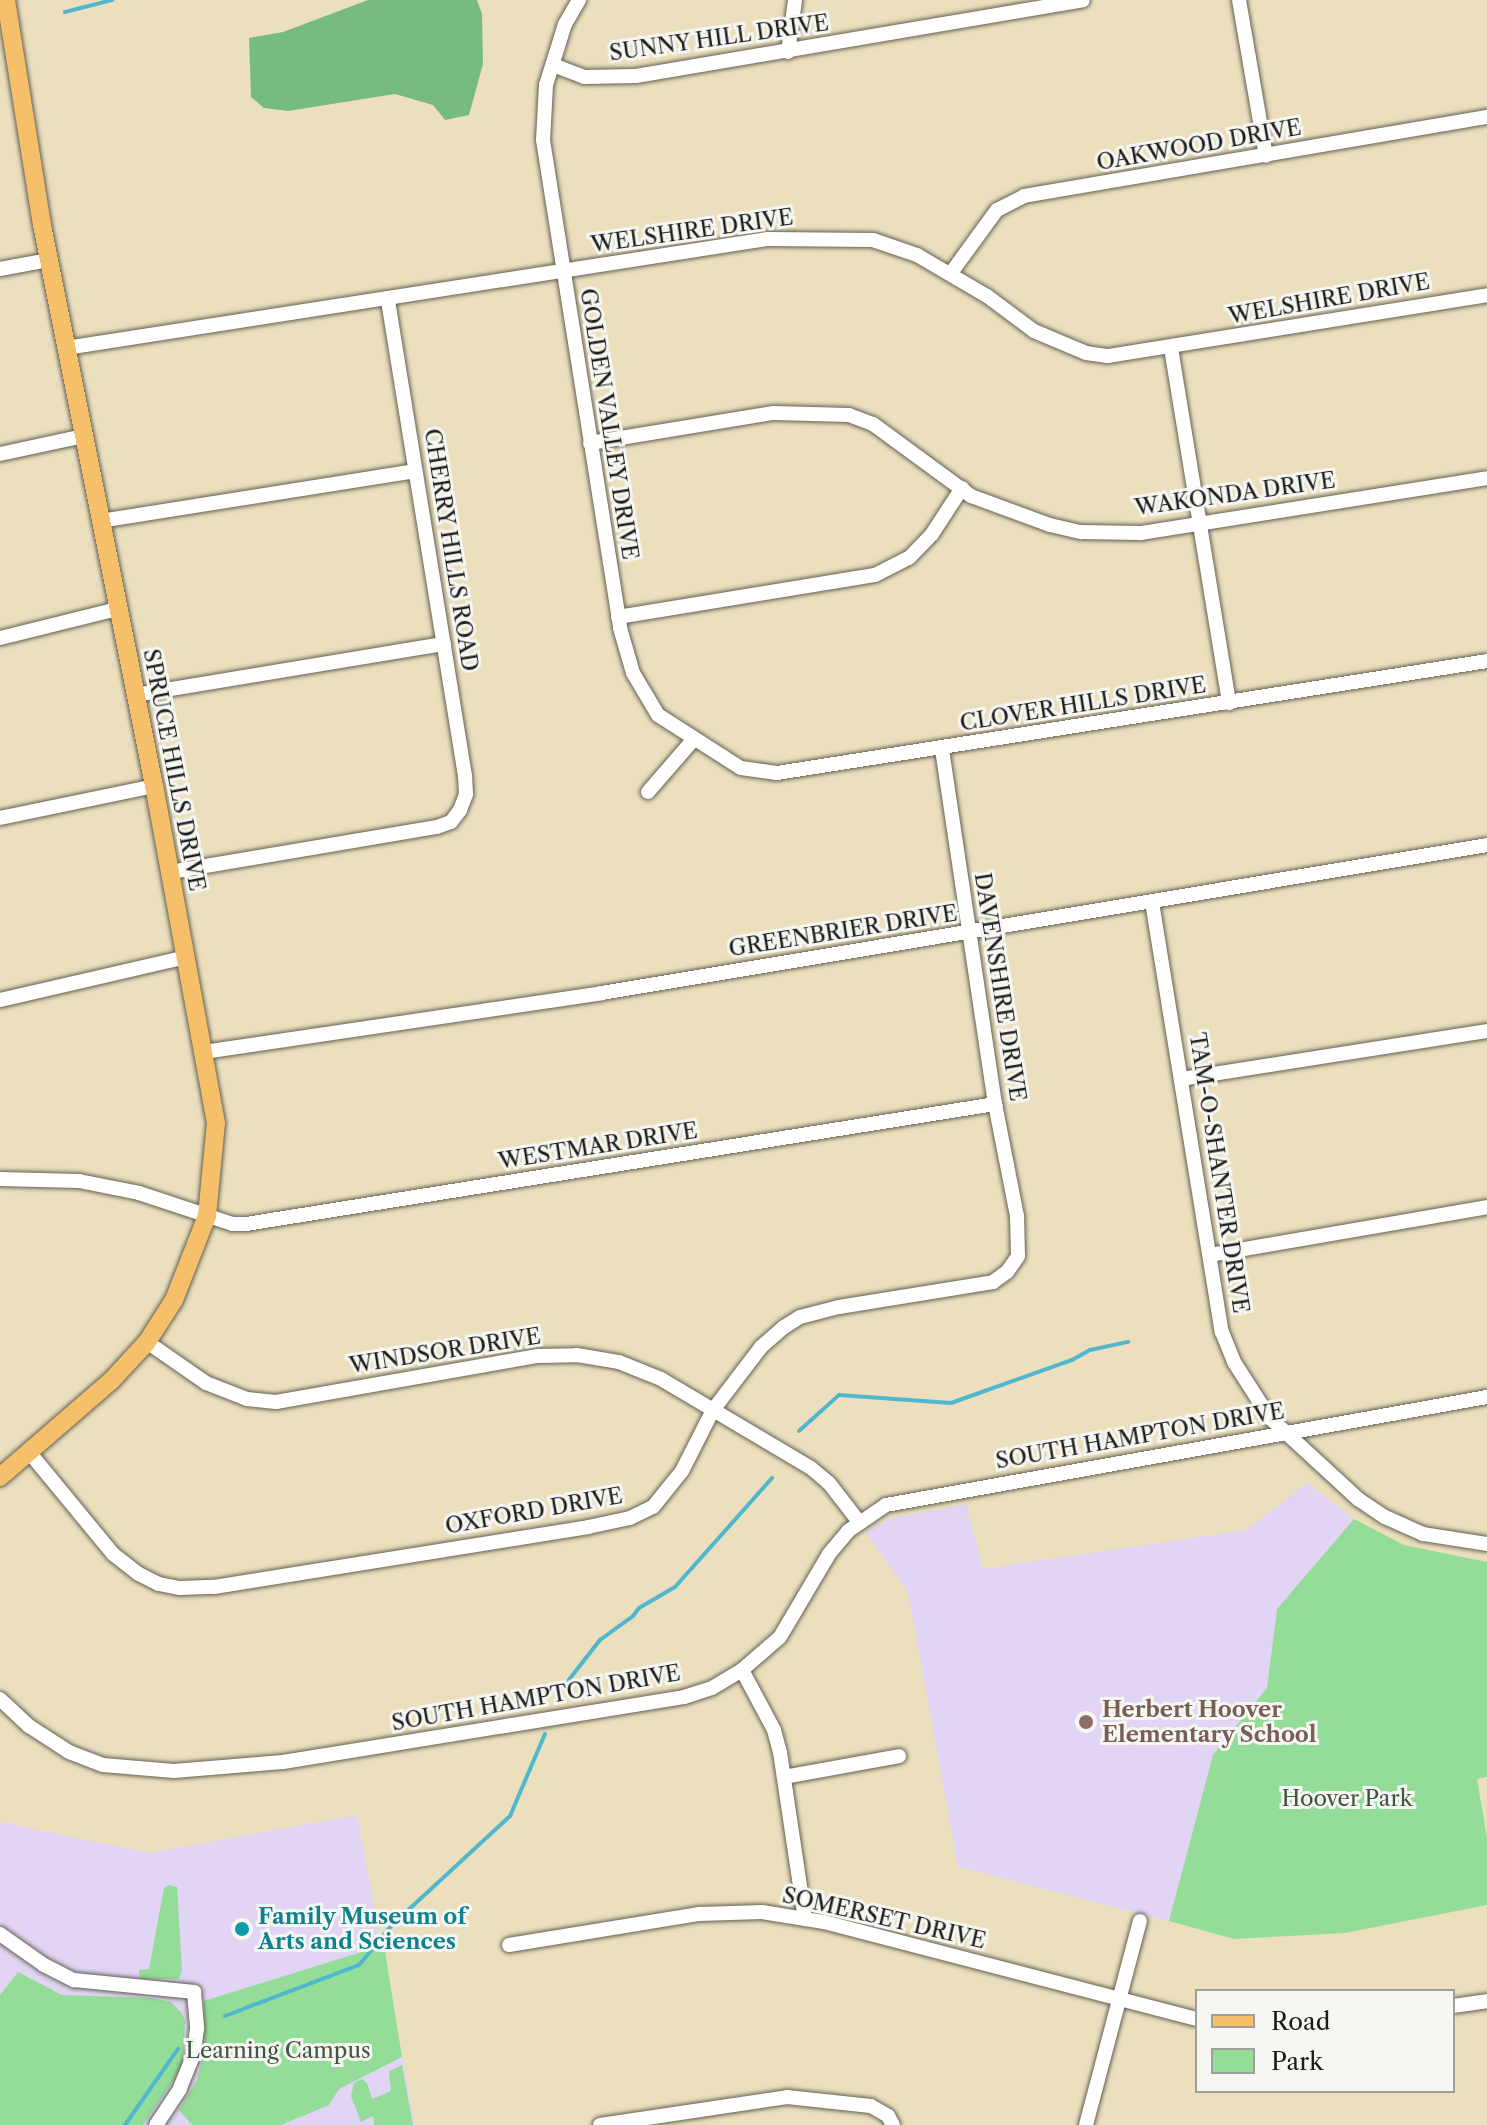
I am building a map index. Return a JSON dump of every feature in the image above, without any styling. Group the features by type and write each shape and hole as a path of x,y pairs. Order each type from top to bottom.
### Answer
{"main road":[{"name":"SPRUCE HILLS DRIVE","path":"0,1477 111,1381 147,1342 174,1300 207,1216 216,1123 154,786 49,260 6,0"}],"street":[{"name":"GOLDEN VALLEY DRIVE","path":"579,0 565,24 546,85 543,140 561,271 618,617 633,673 658,715 693,740"},
{"path":"788,52 795,0"},
{"name":"SUNNY HILL DRIVE","path":"553,65 584,77 636,76 1083,0"},
{"path":"1239,0 1266,156"},
{"name":"OAKWOOD DRIVE","path":"951,273 997,210 1024,196 1487,117"},
{"name":"WELSHIRE DRIVE","path":"66,348 767,239 838,237 873,240 917,255 951,273 1034,331 1086,353 1108,356 1487,295"},
{"path":"0,269 49,260"},
{"name":"CHERRY HILLS ROAD","path":"170,872 437,827 451,822 460,810 466,794 465,776 388,298"},
{"path":"1171,348 1229,703"},
{"name":"WAKONDA DRIVE","path":"590,443 774,413 849,415 873,424 962,488 1004,510 1081,532 1141,533 1487,478"},
{"path":"0,454 83,436"},
{"path":"100,521 415,471"},
{"path":"618,617 875,575 909,558 932,534 962,488"},
{"path":"0,638 117,609"},
{"path":"135,695 444,644"},
{"name":"CLOVER HILLS DRIVE","path":"693,740 741,768 777,773 1487,661"},
{"path":"648,792 693,740"},
{"name":"DAVENSHIRE DRIVE","path":"942,749 995,1104 1018,1231"},
{"path":"0,818 154,786"},
{"name":"GREENBRIER DRIVE","path":"204,1052 602,993 1487,845"},
{"name":"TAM-O-SHANTER DRIVE","path":"1152,902 1222,1332 1234,1362 1270,1418 1334,1480 1385,1517 1423,1534 1487,1544"},
{"path":"0,1000 186,957"},
{"path":"1181,1079 1487,1031"},
{"name":"WESTMAR DRIVE","path":"0,1179 79,1181 139,1193 207,1216 246,1224 995,1104"},
{"path":"1210,1255 1487,1207"},
{"name":"OXFORD DRIVE","path":"29,1452 113,1554 139,1574 159,1584 180,1588 214,1587 630,1518 653,1507 682,1471 713,1410 761,1347 800,1317 993,1282 1007,1272 1018,1256 1018,1231"},
{"name":"WINDSOR DRIVE","path":"147,1342 206,1383 247,1399 276,1402 538,1356 577,1355 619,1362 661,1379 811,1468 829,1483 859,1522"},
{"name":"SOUTH HAMPTON DRIVE","path":"0,1699 29,1726 69,1752 103,1765 174,1771 283,1762 684,1697 712,1688 742,1670 780,1637 829,1554 859,1522 886,1505 1487,1397"},
{"path":"742,1670 774,1730 805,1919"},
{"path":"784,1777 899,1756"},
{"name":"SOMERSET DRIVE","path":"509,1945 735,1910 805,1919 1195,2018"},
{"path":"1086,2125 1140,1921"},
{"path":"0,1934 44,1965 74,1980 194,1992 197,2029 193,2056 180,2089 156,2125"},
{"path":"1455,2006 1487,2001"},
{"path":"600,2125 787,2097 871,2106 888,2116 893,2125"}],"shaded area":[{"name":"Herbert Hoover Elementary School","path":"1307,1483 1354,1519 1277,1609 1267,1688 1213,1755 1169,1921 958,1867 908,1592 865,1532 889,1519 966,1504 983,1569 1246,1530"},
{"path":"357,1815 415,2125 0,2125 0,1822 150,1853"}],"green space":[{"path":"368,0 477,0 482,14 483,64 469,115 445,120 433,105 395,94 288,111 264,108 251,97 249,38 283,32"},
{"name":"Hoover Park","path":"1354,1519 1404,1545 1487,1562 1487,1777 1477,1779 1487,1838 1487,1905 1345,1933 1234,1939 1169,1921 1213,1755 1267,1688 1277,1609"},
{"path":"169,1885 177,1887 182,1970 179,1979 140,1979 139,1970 149,1969 164,1888"},
{"name":"Learning Campus","path":"384,1945 402,2057 339,2089 329,2105 281,2125 192,2125 179,2110 197,2080 203,2057 204,2001"},
{"name":"Learning Campus","path":"18,1972 62,1995 152,1998 171,2002 181,2012 185,2020 183,2066 143,2125 0,2125 0,1995"},
{"path":"402,2065 413,2125 374,2125 373,2116 361,2122 351,2096 354,2083 362,2079 367,2083 372,2099 391,2091 389,2071"}],"waterway":[{"path":"65,12 112,0"},
{"path":"799,1431 839,1395 951,1403 1072,1360 1090,1350 1128,1342"},
{"path":"557,1695 600,1640 639,1608 675,1587 772,1478"},
{"path":"225,2016 359,1965 392,1925 510,1816 545,1734"},
{"path":"125,2125 178,2049"}],"place":[{"name":"Herbert Hoover Elementary School","path":"1086,1722"},
{"name":"Family Museum of Arts and Sciences","path":"242,1929"}]}
